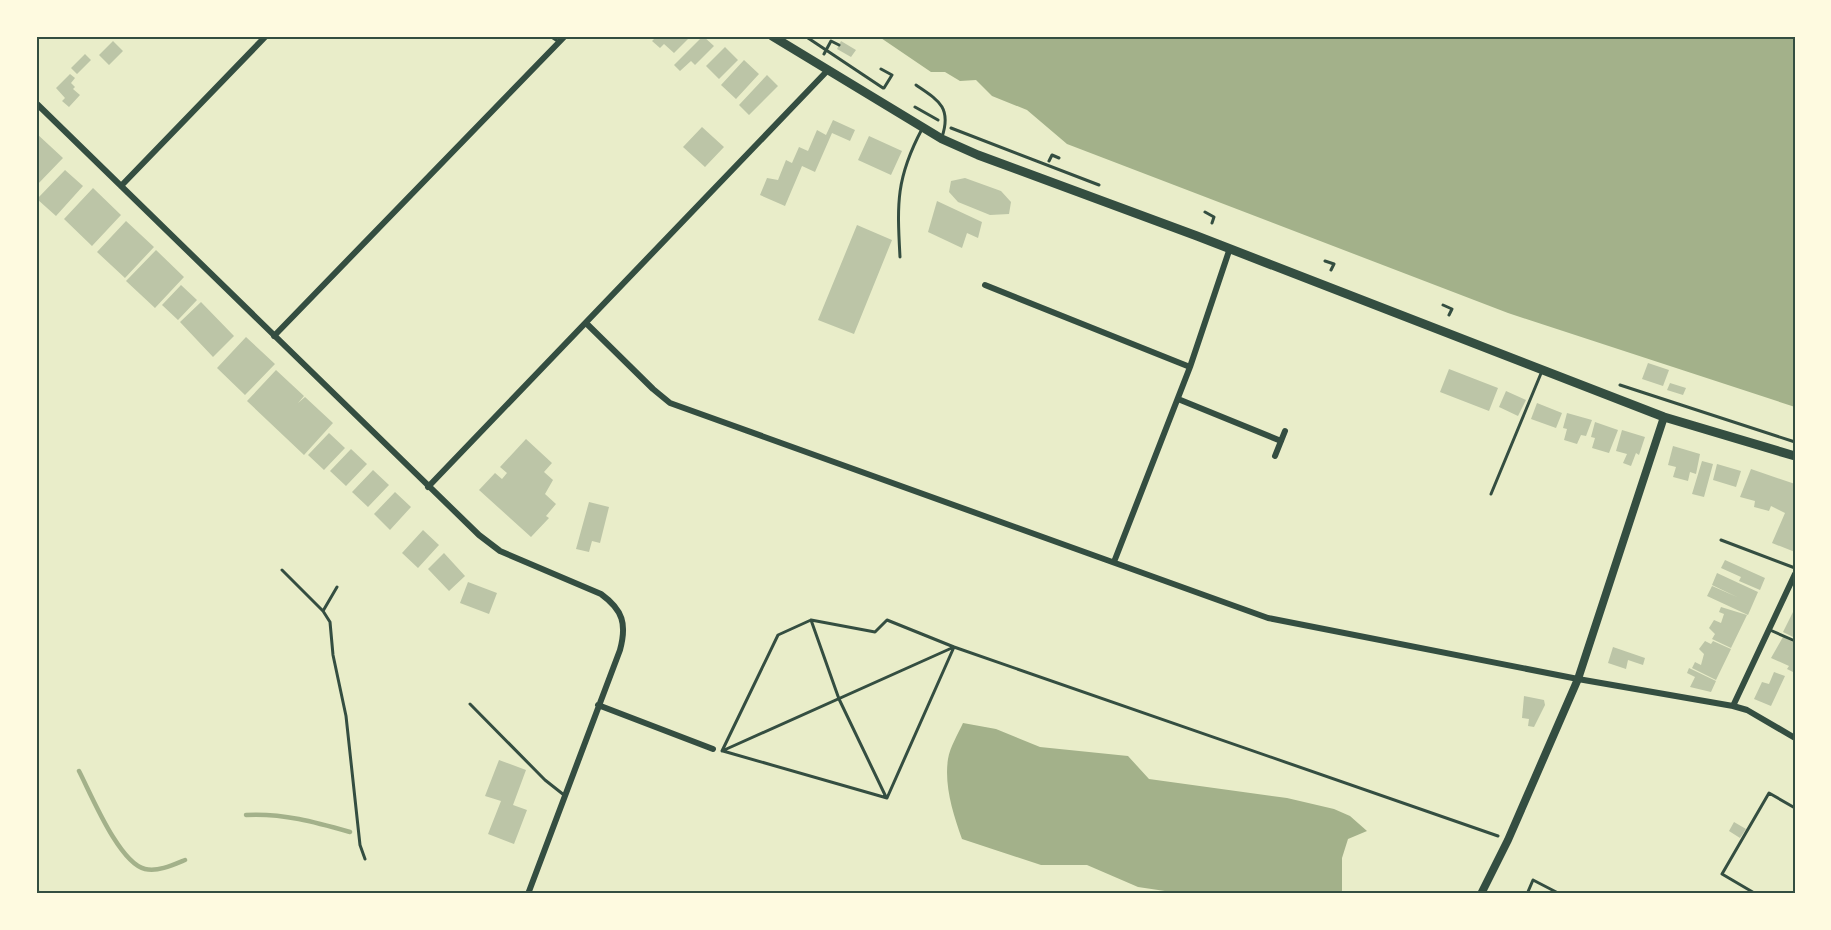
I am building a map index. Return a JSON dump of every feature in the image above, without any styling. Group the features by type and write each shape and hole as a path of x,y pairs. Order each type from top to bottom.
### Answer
{"main road":[{"path":"772,36 942,139 1019,171 1230,248 1664,417 1795,456"}],"street":[{"path":"121,186 266,36"},
{"path":"274,336 565,36"},
{"path":"428,487 828,70"},
{"path":"36,103 428,487 493,547 601,594 613,603 623,616 624,636 528,894"},
{"path":"1114,561 1190,367 1230,248"},
{"path":"985,285 1190,367"},
{"path":"586,323 670,403 1288,623 1578,679 1733,706 1747,710 1795,738"},
{"path":"1178,399 1281,441"},
{"path":"1481,894 1508,840 1578,679 1664,417"},
{"path":"1275,456 1285,432"},
{"path":"1733,706 1795,574"},
{"path":"598,705 713,749"}],"lane":[{"path":"550,36 559,42"},
{"path":"916,85 937,97 946,117 942,139"},
{"path":"900,257 898,210 900,177 923,128"},
{"path":"1491,494 1542,371"},
{"path":"1721,540 1795,568"},
{"path":"1769,629 1795,641"},
{"path":"470,704 545,780 564,795"}],"path":[{"path":"805,36 893,94"},
{"path":"826,49 831,41 839,45"},
{"path":"858,69 861,65"},
{"path":"881,69 892,75 884,88"},
{"path":"911,104 946,125 1102,187"},
{"path":"1049,161 1052,155 1059,158"},
{"path":"1205,212 1214,217 1212,223"},
{"path":"1325,261 1334,264 1331,270"},
{"path":"1443,305 1452,309 1449,315"},
{"path":"1619,385 1795,441"},
{"path":"282,570 323,610 330,621 333,655 346,716 360,845 365,860"},
{"path":"323,610 337,587"},
{"path":"810,620 839,699 886,798"},
{"path":"722,751 778,635 810,620 875,632 887,620 954,648 1508,840"},
{"path":"722,751 954,648"},
{"path":"886,798 954,648"},
{"path":"713,749 886,798"},
{"path":"1756,894 1722,874 1769,793 1795,808"},
{"path":"1527,894 1533,880 1560,894"}],"shaded area":[{"path":"878,36 1795,36 1795,407 1508,313 1067,144 1027,110 992,96 976,80 960,81 945,72 931,72"},
{"path":"963,723 996,729 1040,747 1128,756 1149,779 1287,798 1334,809 1350,816 1367,831 1348,839 1342,858 1342,894 1185,894 1138,887 1087,865 1041,865 962,839 950,799 947,769 950,750"}],"building":[{"path":"657,36 691,36 674,53 664,44 660,48 652,41"},
{"path":"703,36 714,46 695,65 691,61 680,71 674,65"},
{"path":"113,41 123,51 109,65 99,55"},
{"path":"841,41 856,50 851,57 837,49"},
{"path":"725,47 738,60 719,79 706,66"},
{"path":"85,54 91,60 77,74 71,68"},
{"path":"744,60 759,74 736,99 721,85"},
{"path":"70,74 75,78 71,83 75,87 73,89 80,95 69,107 62,101 65,98 56,88"},
{"path":"767,75 778,86 749,115 739,105"},
{"path":"833,120 855,130 850,141 832,133 815,172 802,166 785,206 760,195 767,178 778,180 786,160 792,163 799,147 808,151 817,130 826,135"},
{"path":"702,127 724,147 705,167 683,147"},
{"path":"36,133 63,158 36,186"},
{"path":"869,136 902,151 891,175 858,160"},
{"path":"65,170 83,186 56,216 37,199"},
{"path":"965,178 1001,191 1011,202 1009,214 990,215 958,202 949,192 951,181"},
{"path":"93,188 121,215 92,246 64,219"},
{"path":"937,201 982,222 978,238 967,233 962,248 928,232"},
{"path":"126,221 154,247 125,278 97,252"},
{"path":"857,225 892,240 854,334 818,320"},
{"path":"156,250 184,277 155,308 126,281"},
{"path":"181,285 197,300 178,320 162,305"},
{"path":"201,302 234,336 213,357 180,322"},
{"path":"246,337 275,364 245,395 217,368"},
{"path":"1648,363 1669,370 1663,386 1642,379"},
{"path":"1449,369 1498,388 1489,411 1440,392"},
{"path":"276,370 304,396 298,403 305,397 333,423 304,455 247,401"},
{"path":"1670,383 1686,388 1683,395 1667,390"},
{"path":"1506,391 1526,400 1518,416 1499,407"},
{"path":"1537,403 1562,413 1556,428 1531,419"},
{"path":"1567,413 1592,420 1586,436 1581,435 1577,444 1564,440 1567,429 1563,428"},
{"path":"1595,422 1618,430 1609,453 1592,448 1595,438 1591,437"},
{"path":"1622,430 1645,437 1639,455 1636,453 1631,466 1623,463 1627,454 1616,451"},
{"path":"329,433 345,448 324,470 308,455"},
{"path":"526,439 552,463 544,472 553,480 545,494 556,504 546,516 549,518 531,537 479,490 495,473 502,479 507,473 500,467"},
{"path":"1673,446 1700,454 1696,474 1690,472 1688,481 1673,477 1676,467 1668,465"},
{"path":"351,449 367,464 346,486 330,471"},
{"path":"1702,461 1713,464 1704,497 1692,494"},
{"path":"1717,464 1741,471 1736,487 1713,480"},
{"path":"1751,469 1795,484 1795,552 1772,543 1785,513 1771,506 1769,511 1754,507 1755,501 1740,497"},
{"path":"373,470 389,485 368,507 352,492"},
{"path":"395,492 411,507 390,530 374,514"},
{"path":"589,502 609,507 600,543 592,541 589,552 576,549"},
{"path":"423,530 439,545 418,568 402,553"},
{"path":"444,553 465,576 449,591 428,569"},
{"path":"1725,560 1765,578 1760,590 1739,581 1741,577 1721,568"},
{"path":"1717,573 1758,592 1748,615 1707,596 1712,586 1737,597 1712,585"},
{"path":"468,582 497,593 489,614 460,603"},
{"path":"1721,607 1747,615 1731,648 1712,639 1715,634 1709,628 1714,620 1721,623 1724,614 1719,612"},
{"path":"1795,608 1795,638 1783,632"},
{"path":"1783,637 1795,643 1795,673 1787,669 1789,666 1771,658"},
{"path":"1705,641 1711,644 1713,641 1731,649 1716,680 1692,668 1695,662 1701,665 1704,654 1699,649"},
{"path":"1613,647 1645,658 1643,665 1628,660 1626,669 1608,663"},
{"path":"1689,668 1716,681 1711,692 1690,687 1695,677 1687,673"},
{"path":"1774,672 1785,676 1771,706 1754,699 1762,682 1769,684"},
{"path":"1524,696 1544,700 1545,705 1534,727 1528,726 1529,719 1522,718"},
{"path":"499,760 526,770 513,805 527,810 514,844 488,834 501,801 485,796"},
{"path":"1734,822 1746,829 1740,838 1729,831"}],"waterway":[{"path":"79,771 98,811 116,841 135,864 145,869 155,870 185,860"},
{"path":"246,815 286,817 350,832"},
{"path":"36,890 39,894"}]}
